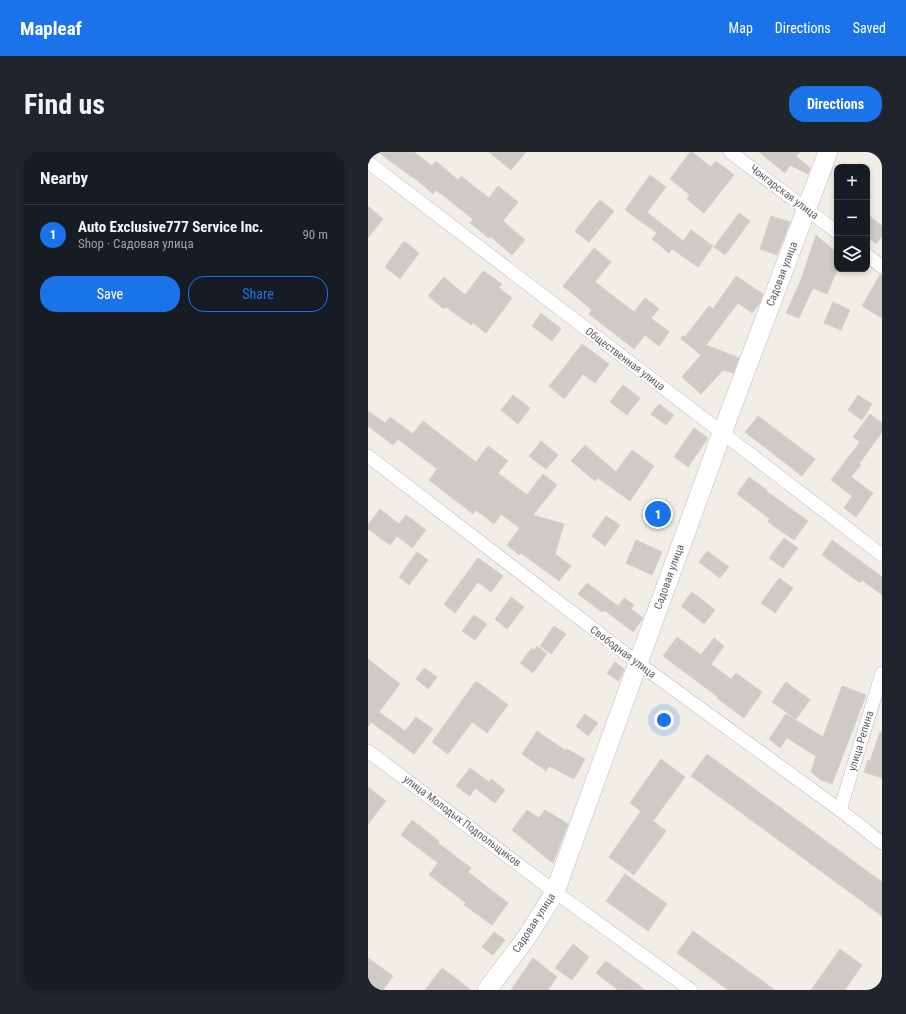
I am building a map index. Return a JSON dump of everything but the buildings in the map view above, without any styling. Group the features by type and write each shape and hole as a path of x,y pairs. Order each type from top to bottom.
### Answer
{"main road":[{"name":"Садовая улица","path":"487,990 527,937 556,892 722,433 828,152"}],"street":[{"name":"Чонгарская улица","path":"730,152 834,230"},
{"name":"Общественная улица","path":"368,162 882,555"},
{"path":"870,257 882,267"},
{"name":"Свободная улица","path":"368,456 638,663 840,810 882,843"},
{"name":"улица Репина","path":"840,810 882,673"},
{"name":"улица Молодых Подпольщиков","path":"368,751 556,892 691,990"}],"place":[{"name":"Auto Exclusive777 Service Inc.","path":"658,514"}]}
